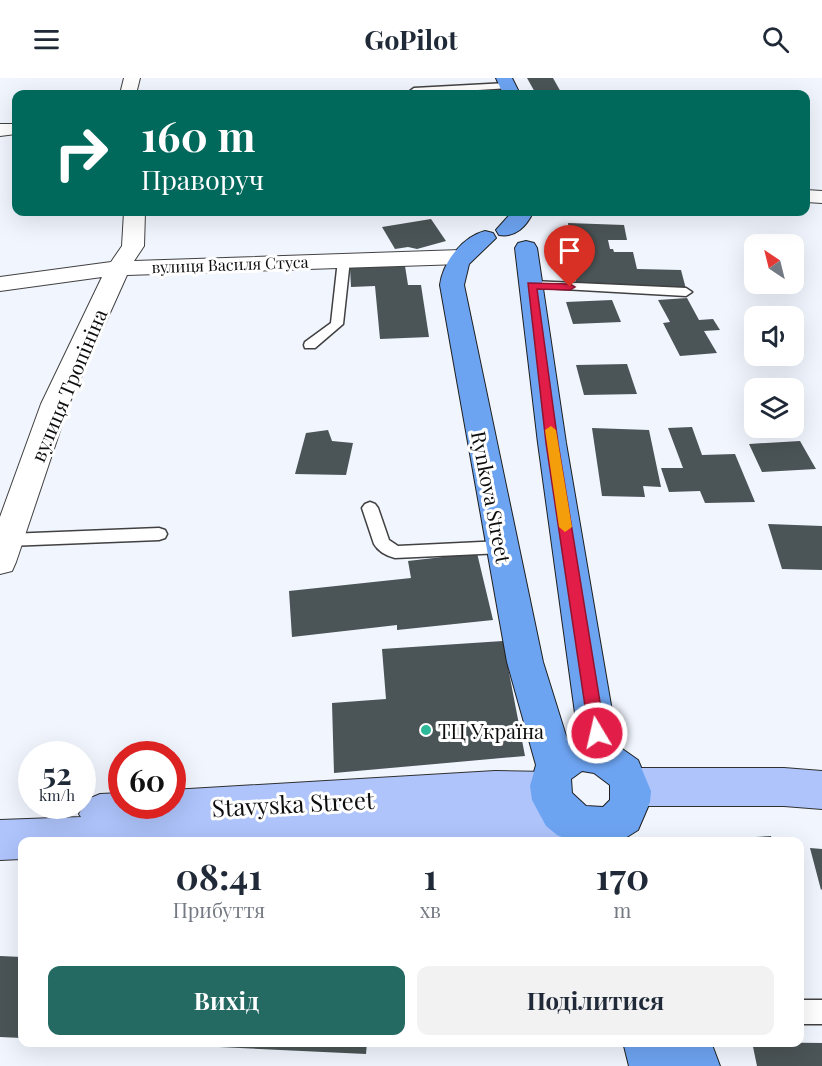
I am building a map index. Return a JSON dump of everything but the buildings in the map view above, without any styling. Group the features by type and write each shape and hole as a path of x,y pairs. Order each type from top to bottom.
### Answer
{"main road":[{"path":"461,257 505,244 520,216"},
{"path":"505,244 532,285 552,443 600,756 593,753 578,753 589,812"},
{"name":"Rynkova Street","path":"461,257 453,273 452,285 525,662 589,812"},
{"name":"Stavyska Street","path":"63,837 589,812 784,787 822,790"},
{"name":"Stavyska Street","path":"0,820 495,790 589,812"},
{"name":"Stavyska Street","path":"0,840 18,839"},
{"path":"648,1047 654,1066"},
{"path":"689,1047 695,1066"}],"street":[{"name":"вулиця Тропініна","path":"4,551 55,404 118,268 133,246 134,216"},
{"name":"вулиця Василя Стуса","path":"0,284 118,268 461,257"}],"lane":[{"path":"433,90 507,86"},
{"path":"310,345 336,324 344,260"},
{"path":"532,285 686,292"},
{"path":"370,508 382,544 395,552 502,547"},
{"path":"4,551 159,534"},
{"path":"804,1012 822,1012"}],"slow traffic":[{"path":"551,430 565,527"}],"place":[{"name":"ТЦ Україна","path":"426,730"}],"route":[{"path":"570,287 532,285 552,443 597,733"}]}
